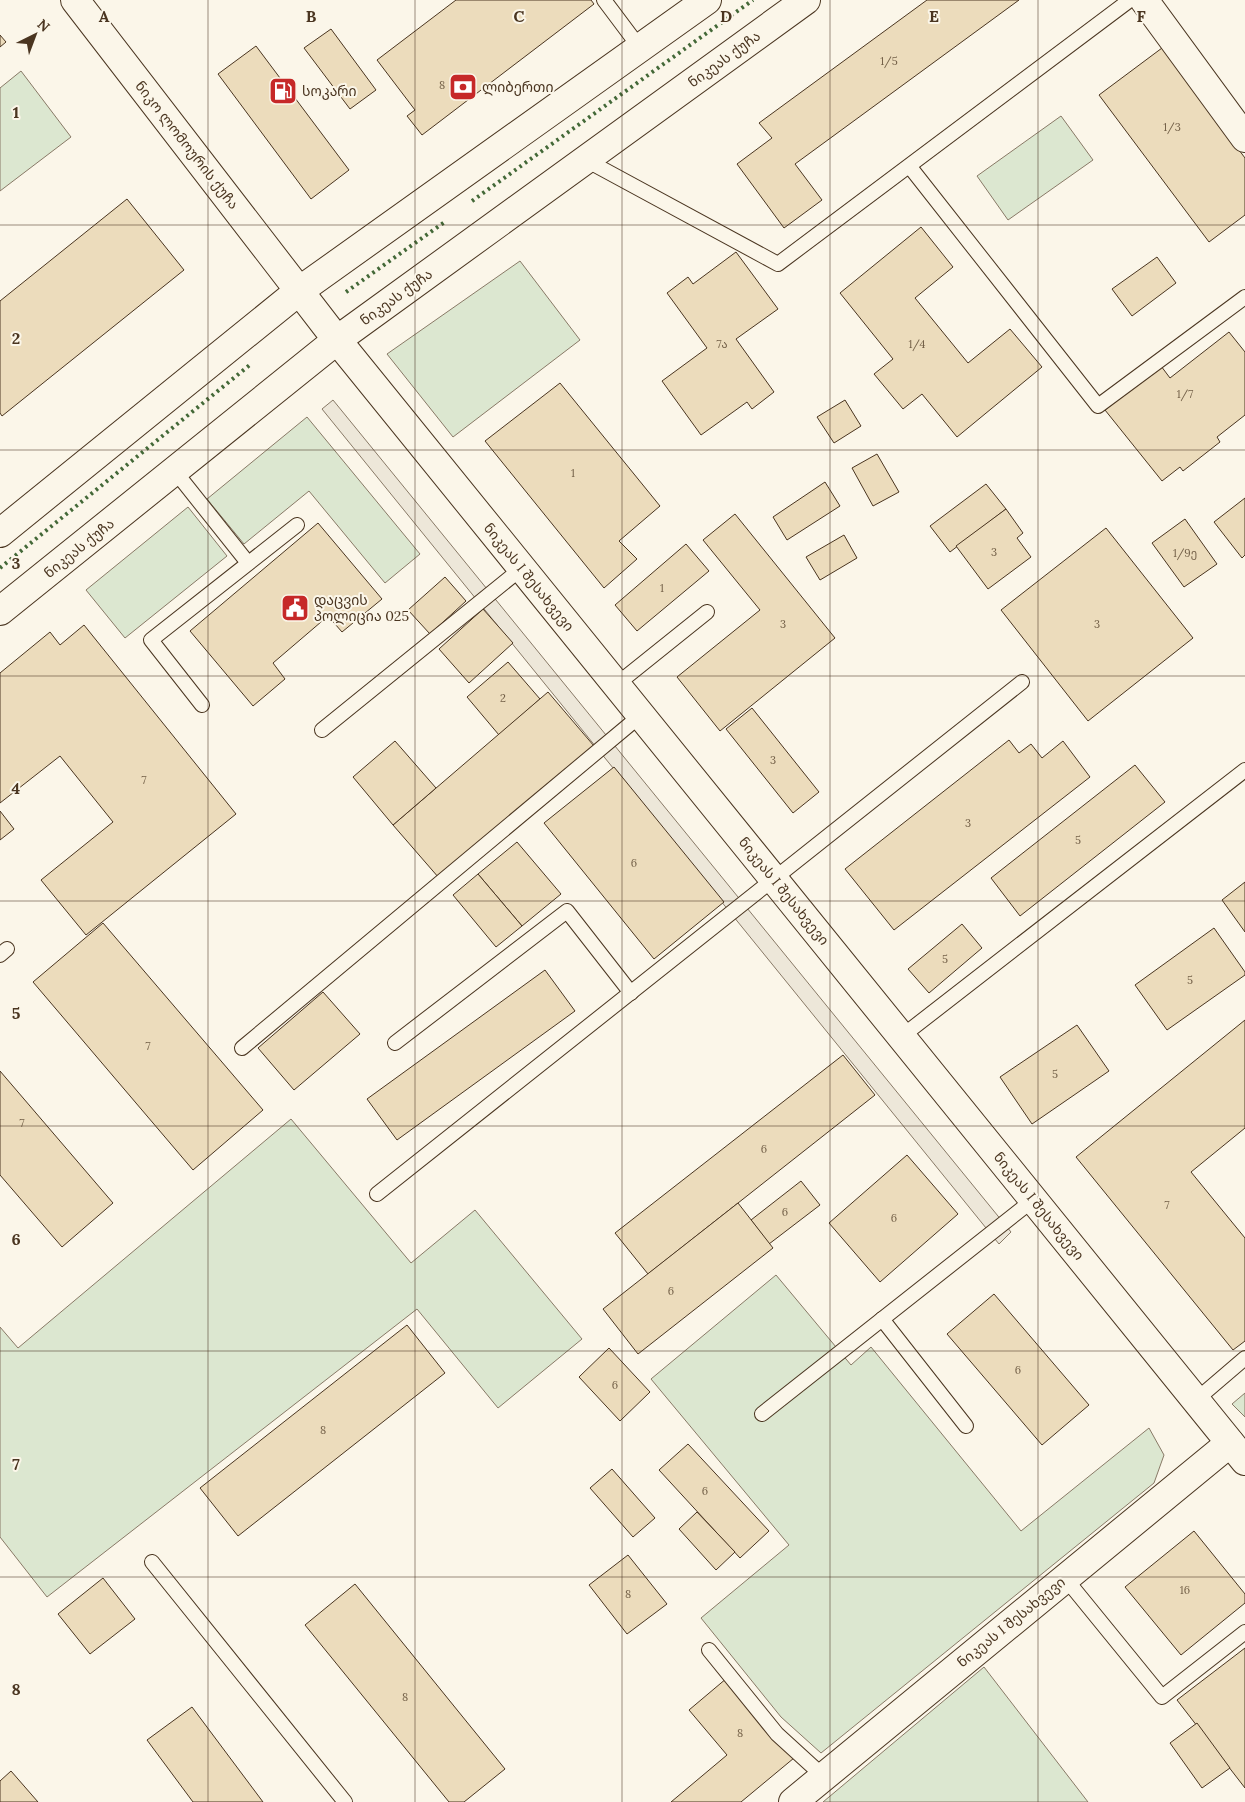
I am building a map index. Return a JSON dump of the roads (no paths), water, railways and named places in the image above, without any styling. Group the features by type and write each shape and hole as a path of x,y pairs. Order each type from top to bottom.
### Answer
{"street":[{"name":"ნიკო ლომოურის ქუჩა","path":"75,0 337,340"},
{"path":"0,533 299,291 706,0"},
{"name":"ნიკეას ქუჩა","path":"0,611 337,340 806,0"},
{"path":"1144,0 1245,138"},
{"name":"ნიკეას I შესახვევი","path":"337,340 1238,1452 1065,1578 792,1802"}],"lane":[{"path":"604,0 640,48"},
{"path":"586,160 778,264 910,167 1130,0"},
{"path":"910,167 1098,406 1245,297"},
{"path":"174,470 248,563"},
{"path":"202,706 150,640 297,525"},
{"path":"322,730 522,568"},
{"path":"616,685 707,612"},
{"path":"377,1194 1022,682"},
{"path":"242,1048 641,715"},
{"path":"901,1037 1245,770"},
{"path":"395,1043 567,911 630,993"},
{"path":"762,1414 1033,1200"},
{"path":"882,1319 966,1426"},
{"path":"1196,1400 1245,1358"},
{"path":"152,1562 345,1802"},
{"path":"1065,1578 1162,1697 1245,1632"},
{"path":"708,1650 777,1734 823,1776"}],"place":[{"name":"ლიბერთი","path":"463,87"},
{"name":"სოკარი","path":"283,91"},
{"name":"დაცვის პოლიცია 025","path":"295,608"}]}
